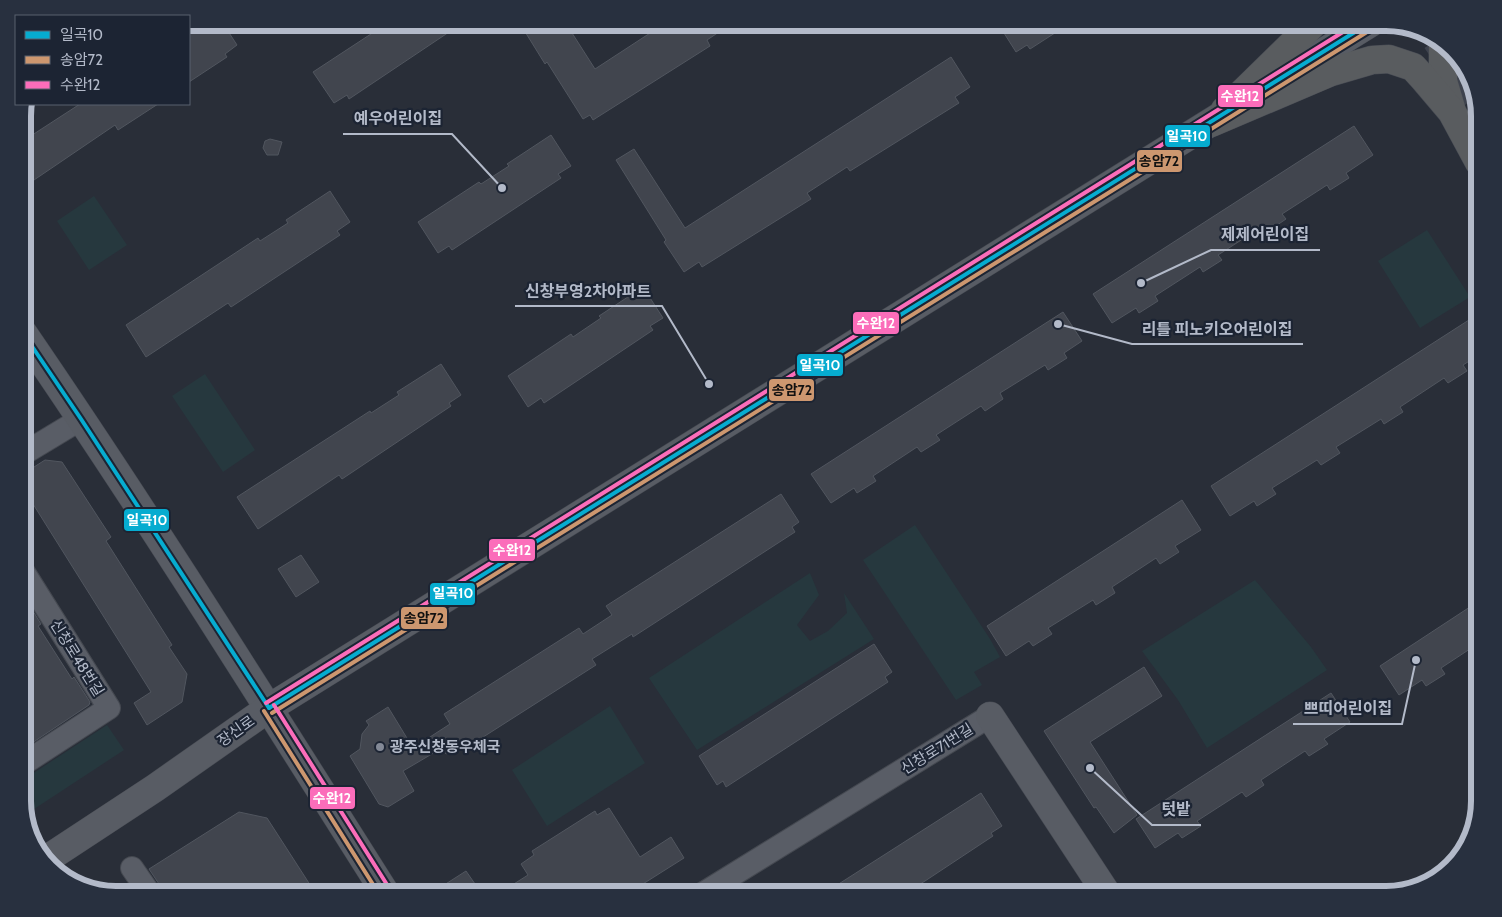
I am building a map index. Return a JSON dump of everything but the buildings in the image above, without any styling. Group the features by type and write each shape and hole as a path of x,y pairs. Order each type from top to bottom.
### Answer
{"highway":[{"path":"1211,123 1306,31"},
{"path":"1443,54 1443,81 1452,112"},
{"path":"1211,123 1331,72 1372,60 1389,59 1414,67 1452,112 1471,147"},
{"path":"1452,112 1453,91 1458,72"}],"main road":[{"name":"장신로","path":"51,856 155,788 269,708 1358,31"},
{"path":"31,346 81,419 269,708 381,886"},
{"name":"신창로71번길","path":"990,716 1102,886"}],"street":[{"path":"31,449 81,419"},
{"name":"신창로48번길","path":"31,584 109,708 31,759"},
{"name":"신창로71번길","path":"715,886 990,716"},
{"path":"132,868 144,886"}],"shaded area":[{"path":"94,196 127,245 89,270 57,221"},
{"path":"1427,230 1470,297 1420,328 1378,261"},
{"path":"205,374 255,450 223,472 172,396"},
{"path":"915,525 1000,657 974,672 982,685 956,700 863,560"},
{"path":"810,573 819,595 797,625 810,641 828,631 847,613 844,593 874,639 697,750 649,678"},
{"path":"1255,580 1311,647 1327,670 1207,748 1178,700 1142,651"},
{"path":"610,706 645,763 547,826 512,770"},
{"path":"107,725 124,750 32,811 31,775"}],"transit line":[{"name":"수완12","path":"266,703 1345,31"},
{"name":"일곡10","path":"269,708 1357,31"},
{"name":"송암72","path":"272,713 1369,31"},
{"name":"일곡10","path":"31,345 269,708"},
{"name":"수완12","path":"274,705 388,886"},
{"name":"송암72","path":"264,711 374,886"}],"place":[{"name":"예우어린이집","path":"502,188"},
{"name":"제제어린이집","path":"1141,283"},
{"name":"리틀 피노키오어린이집","path":"1058,324"},
{"name":"신창부영2차아파트","path":"709,384"},
{"name":"쁘띠어린이집","path":"1416,660"},
{"name":"광주신창동우체국","path":"380,747"},
{"name":"텃밭","path":"1090,768"}]}
